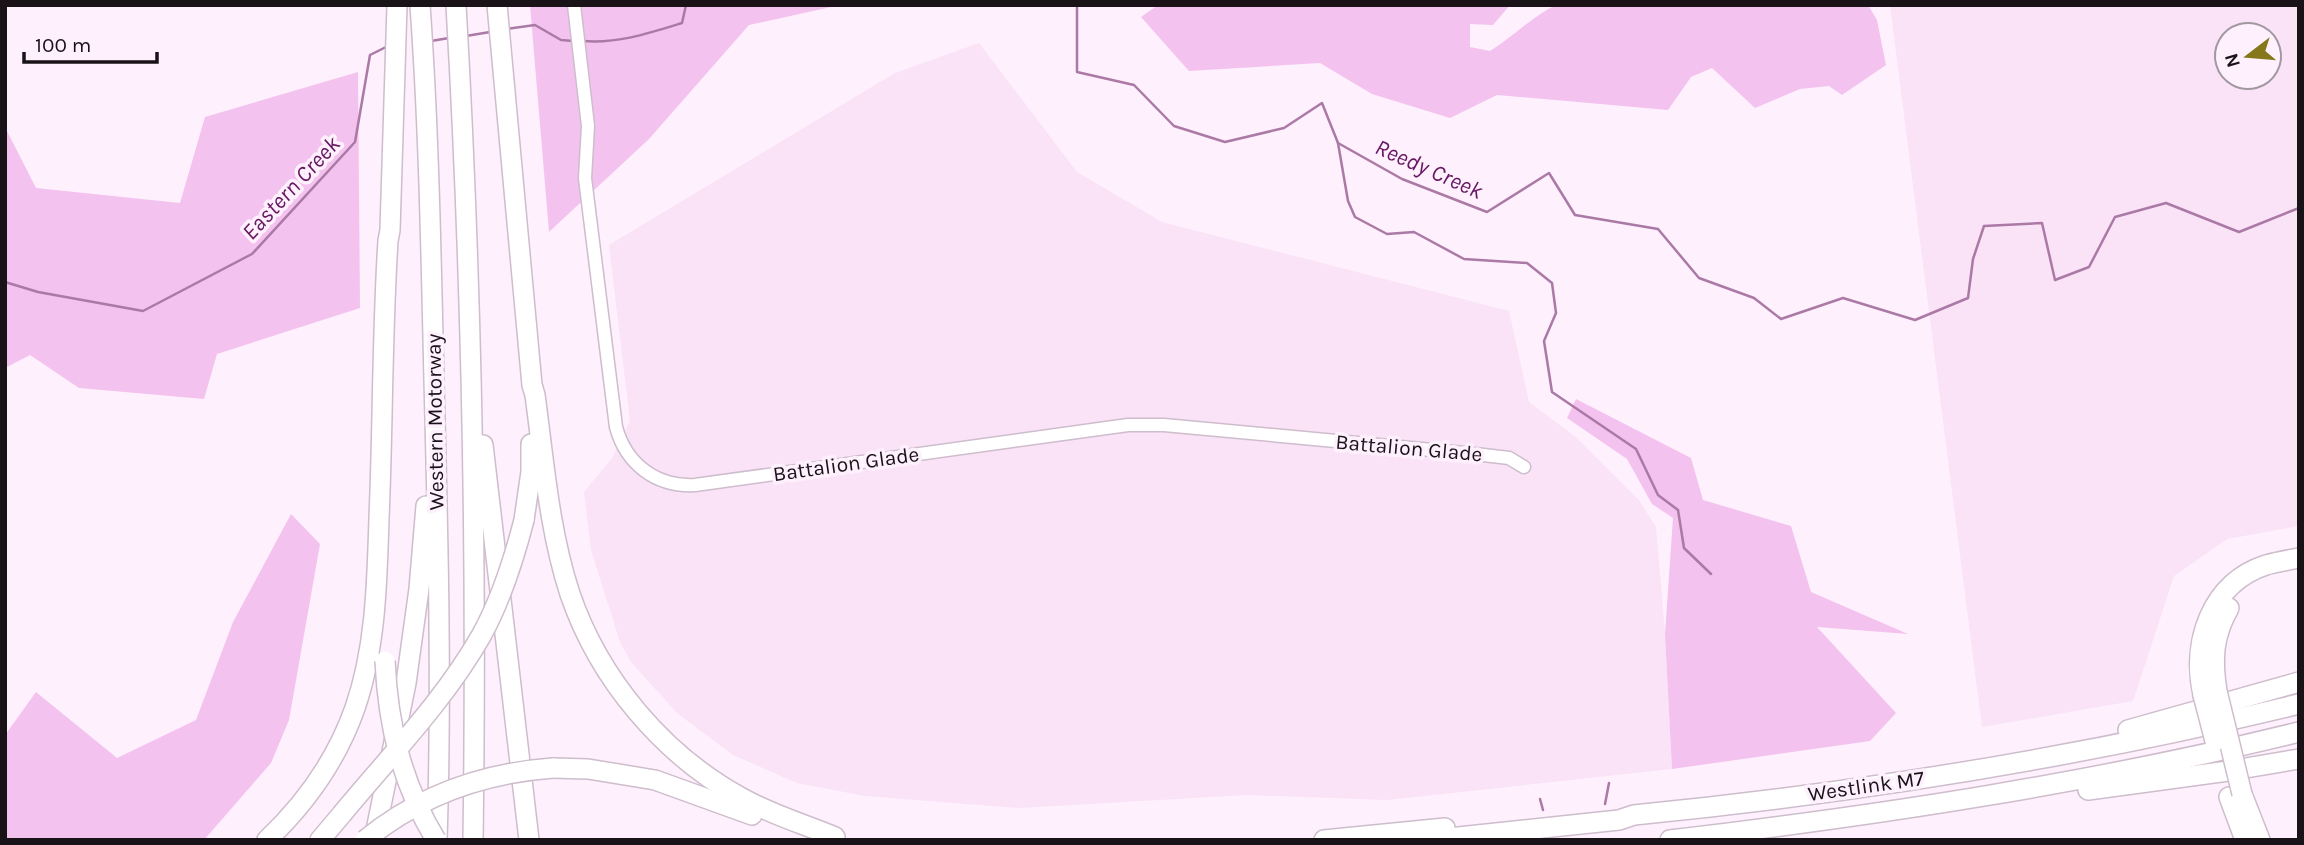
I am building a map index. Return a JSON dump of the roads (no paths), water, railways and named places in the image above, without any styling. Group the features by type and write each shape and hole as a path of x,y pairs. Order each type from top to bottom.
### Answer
{"highway":[{"path":"267,840 306,798 324,772 355,707 369,654 377,555 382,334 390,230 397,5"},
{"path":"320,840 435,701 480,637 507,576 524,520 531,472 532,384 497,5"},
{"name":"Western Motorway","path":"456,9 470,397 474,594 473,840"},
{"name":"Western Motorway","path":"421,10 437,487 437,840"},
{"path":"390,230 394,428 384,621 389,716 398,754 413,797 437,840"},
{"path":"532,384 536,394 553,522 564,572 578,613 610,675 648,724 705,775 757,806 842,839"},
{"path":"470,397 481,419 529,840"},
{"path":"374,840 412,643 426,500 437,487"},
{"path":"2245,840 2210,693 2199,670 2200,643 2208,618 2220,600 2241,578 2258,569 2299,558"},
{"path":"2210,693 2218,628 2229,607 2241,594 2261,580 2273,574 2299,569"},
{"path":"2112,739 2299,682"},
{"path":"2112,739 2299,704"},
{"path":"2118,779 2299,732"},
{"name":"Westlink M7","path":"1430,840 1760,802 2041,758 2112,739"},
{"path":"2118,779 2228,771 2299,758"},
{"path":"365,840 420,802 455,787 507,773 553,768 588,769 655,780 769,821 819,836 842,839"},
{"name":"Westlink M7","path":"1670,840 1866,815 2020,790 2118,779"},
{"path":"2236,795 2260,840"},
{"path":"1324,840 1617,812 1634,815"}],"street":[{"name":"Battalion Glade","path":"574,5 588,127 585,178 616,427 630,458 659,480 676,485 695,485 1128,425 1164,425 1475,454 1509,458 1524,467"}],"waterway":[{"name":"Eastern Creek","path":"583,41 621,39 682,23 686,5"},
{"name":"Reedy Creek","path":"1077,5 1077,72 1134,85 1174,126 1225,142 1284,128 1322,103 1338,143 1402,179 1487,212 1549,173 1575,215 1658,229 1699,278 1754,298 1781,319 1843,298 1915,320 1968,298 1973,259 1984,226 2042,223 2055,280 2089,267 2115,217 2166,203 2239,232 2299,208"},
{"name":"Eastern Creek","path":"507,29 535,25 561,40 573,41"},
{"name":"Eastern Creek","path":"466,36 490,32"},
{"name":"Eastern Creek","path":"431,41 449,38"},
{"name":"Eastern Creek","path":"5,282 38,292 143,311 252,254 355,142 370,55 390,45"},
{"path":"1338,143 1348,201 1355,217 1387,234 1414,232 1464,259 1527,263 1552,283 1556,313 1544,341 1552,392 1636,449 1658,495 1678,510 1684,548 1711,574"},
{"path":"1605,804 1609,783"},
{"path":"1540,799 1543,810"}]}
